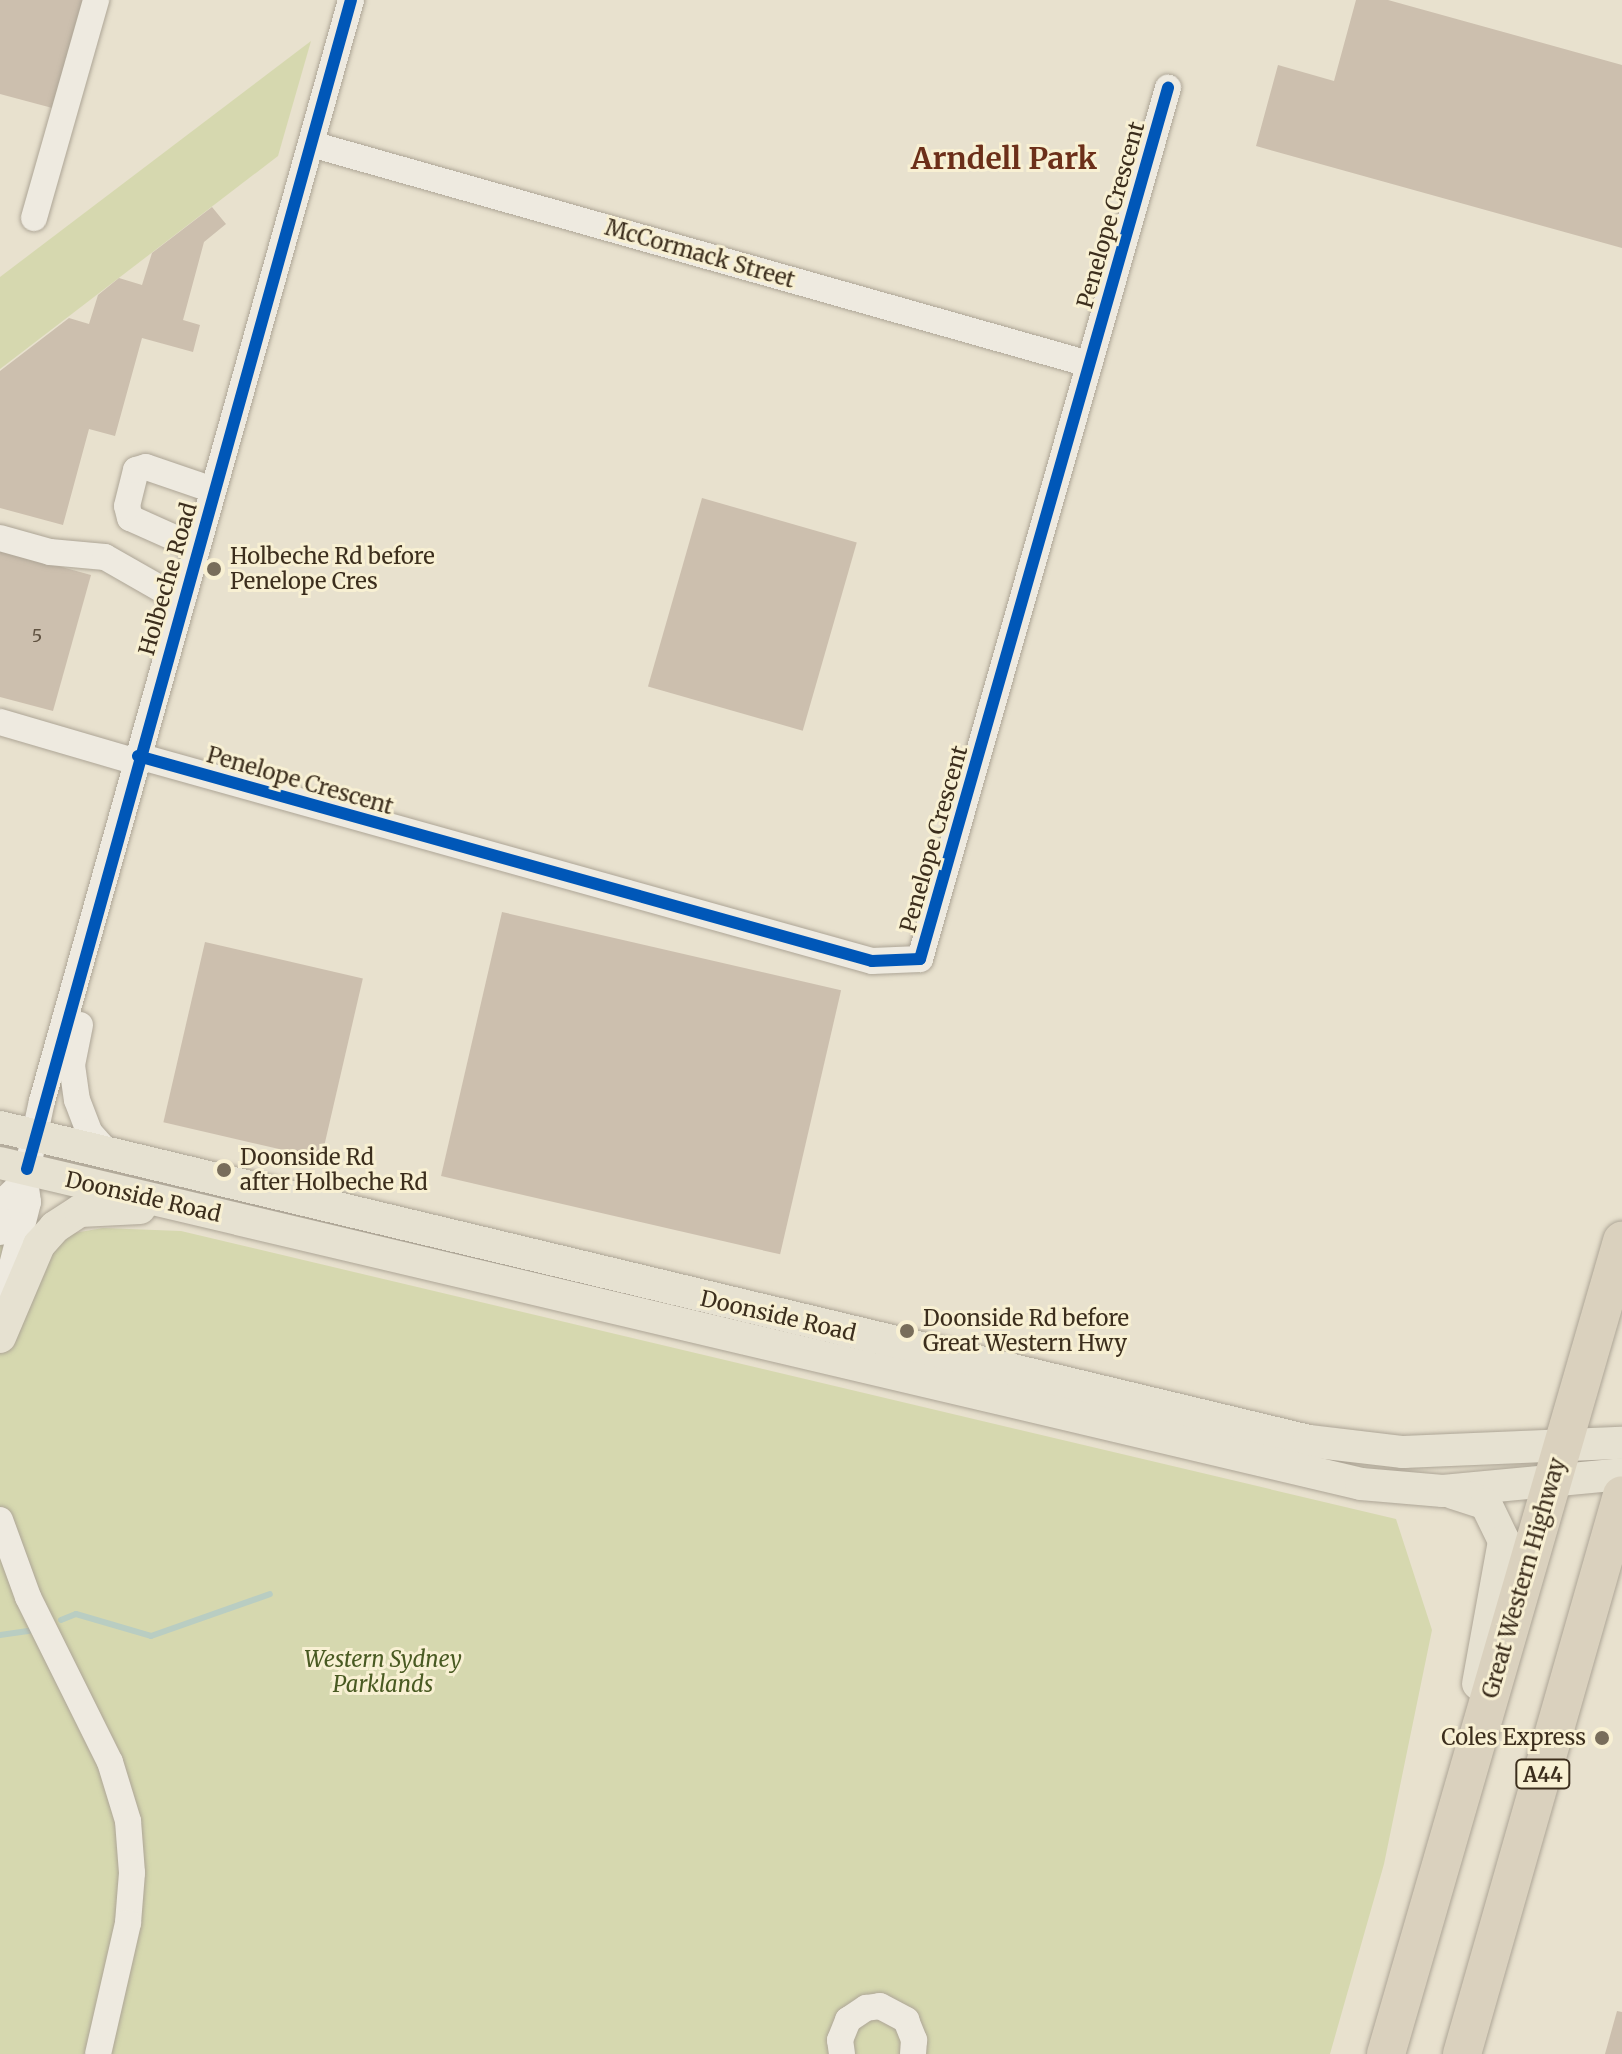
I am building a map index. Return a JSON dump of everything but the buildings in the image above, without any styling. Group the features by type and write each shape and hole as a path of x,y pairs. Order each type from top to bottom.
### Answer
{"highway":[{"name":"Great Western Highway","path":"1386,2054 1622,1241"},
{"name":"A44","path":"1462,2054 1622,1495"}],"main road":[{"name":"Doonside Road","path":"0,1127 1309,1441 1403,1452 1622,1443"},
{"name":"Doonside Road","path":"17,1170 1361,1484 1443,1491 1622,1474"},
{"path":"0,1337 39,1245 58,1223 91,1209 179,1206"},
{"path":"1443,1491 1486,1504 1504,1541 1456,1813"}],"street":[{"path":"34,218 96,0"},
{"name":"Holbeche Road","path":"17,1170 35,1135 137,759 351,0"},
{"name":"Penelope Crescent","path":"137,759 872,961 920,959 1168,88"},
{"name":"McCormack Street","path":"311,144 1089,364"},
{"path":"197,548 130,518 127,506 136,470 146,467 213,490"},
{"path":"0,538 50,552 105,557 182,601"},
{"path":"0,722 137,759"},
{"name":"Holbeche Road","path":"86,951 87,998 72,1065 83,1120 108,1153"},
{"path":"0,1232 17,1170"},
{"path":"0,1311 28,1202 17,1170"},
{"path":"0,1520 28,1597 98,1735 128,1821 132,1873 128,1923 98,2054"},
{"path":"0,1561 28,1597"},
{"path":"841,2052 848,2020 873,2006 888,2008 906,2020 915,2052"}],"green space":[{"path":"311,41 278,156 0,369 0,277"},
{"name":"Western Sydney Parklands","path":"103,1228 181,1231 1396,1519 1432,1630 1384,1864 1330,2054 0,2054 0,1234 28,1241"}],"waterway":[{"path":"61,1620 76,1614 151,1636 270,1594"},
{"path":"0,1635 30,1631"}],"cycle path":[{"path":"27,1169 351,0"},
{"path":"138,756 872,961 920,959 1168,88"}],"place":[{"name":"Holbeche Rd before Penelope Cres","path":"214,569"},
{"name":"Doonside Rd after Holbeche Rd","path":"224,1170"},
{"name":"Doonside Rd before Great Western Hwy","path":"907,1331"},
{"name":"Coles Express","path":"1602,1738"}],"district":[{"name":"Arndell Park","path":"1004,158"}]}
